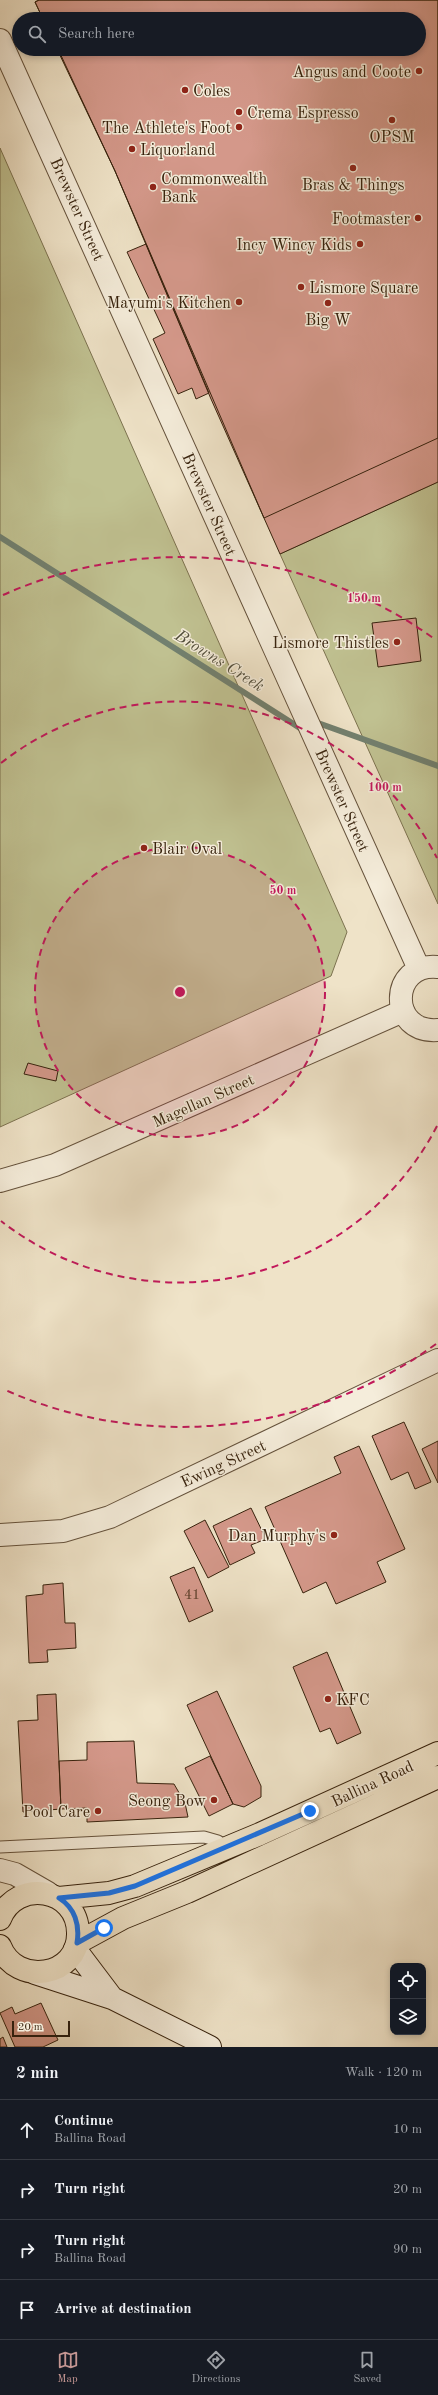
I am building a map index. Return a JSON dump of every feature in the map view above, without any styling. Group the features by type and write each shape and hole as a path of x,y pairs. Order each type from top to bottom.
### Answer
{"main road":[{"name":"Ballina Road","path":"1,1916 8,1905 29,1893 53,1896 109,1893 135,1886 227,1848 438,1753"},
{"name":"Ballina Road","path":"76,1946 123,1918 187,1892 438,1777"},
{"path":"0,1975 55,1969 71,1957 76,1946 78,1933 74,1914 53,1896"},
{"path":"0,1946 6,1957 28,1971"}],"street":[{"name":"Brewster Street","path":"0,40 325,763 429,968"},
{"path":"429,968 412,974 403,987 400,1003 407,1018 421,1028 438,1030"},
{"name":"Magellan Street","path":"0,1181 55,1165 403,1011"},
{"name":"Ewing Street","path":"0,1535 63,1532 110,1517 438,1360"},
{"path":"0,1870 15,1874 53,1896"},
{"path":"76,1946 112,1998"},
{"path":"28,1971 112,1998 210,2047"}],"lane":[{"path":"0,1847 204,1837 218,1841 227,1848"}],"green space":[{"path":"0,148 347,932 331,976 0,1127"},
{"path":"438,482 438,904 280,554"}],"building":[{"name":"Lismore Square","path":"39,0 438,0 438,438 264,518 115,171 60,56 426,56 426,12 40,12 35,2"},
{"name":"Lismore Square","path":"39,0 438,0 438,482 280,554 211,399 115,171 61,56 426,56 426,12 40,12 35,2"},
{"path":"146,244 209,393 196,399 192,388 178,394 153,339 165,333 127,252"},
{"name":"Lismore Thistles","path":"416,618 421,661 378,667 372,623"},
{"path":"28,1063 58,1071 56,1081 24,1074"},
{"path":"404,1422 431,1482 415,1489 408,1472 391,1480 372,1436"},
{"path":"438,1441 438,1483 422,1449"},
{"path":"359,1446 405,1549 377,1562 386,1582 336,1604 326,1582 303,1593 265,1507 341,1473 334,1457"},
{"path":"251,1508 266,1539 251,1545 255,1553 230,1565 213,1526"},
{"path":"205,1520 229,1567 208,1578 184,1531"},
{"path":"194,1567 213,1611 189,1622 170,1577"},
{"path":"63,1583 65,1623 75,1623 76,1648 47,1650 48,1662 29,1663 26,1596 43,1594 43,1585"},
{"path":"327,1652 361,1733 337,1744 330,1728 320,1732 293,1667"},
{"path":"217,1691 261,1786 261,1797 244,1807 233,1804 187,1705"},
{"path":"56,1694 61,1809 23,1812 18,1721 38,1720 37,1695"},
{"path":"134,1741 137,1783 174,1784 185,1803 188,1817 87,1822 87,1808 61,1809 59,1761 87,1760 87,1742"},
{"path":"210,1756 233,1804 209,1816 185,1768"},
{"path":"41,2003 58,2040 43,2047 15,2047 0,2013 12,2007 15,2014"},
{"path":"3,2037 7,2047 0,2047 0,2039"}],"waterway":[{"name":"Browns Creek","path":"0,537 303,730"},
{"name":"Browns Creek","path":"313,725 318,723 438,766"}],"place":[{"name":"Angus and Coote","path":"419,71"},
{"name":"Coles","path":"185,90"},
{"name":"Crema Espresso","path":"239,112"},
{"name":"OPSM","path":"392,120"},
{"name":"The Athlete's Foot","path":"239,127"},
{"name":"Liquorland","path":"132,149"},
{"name":"Bras & Things","path":"353,168"},
{"name":"Commonwealth Bank","path":"153,187"},
{"name":"Footmaster","path":"418,218"},
{"name":"Incy Wincy Kids","path":"360,244"},
{"name":"Lismore Square","path":"301,287"},
{"name":"Mayumi's Kitchen","path":"239,302"},
{"name":"Big W","path":"328,303"},
{"name":"Lismore Thistles","path":"397,642"},
{"name":"Blair Oval","path":"144,848"},
{"name":"Dan Murphy's","path":"334,1535"},
{"name":"KFC","path":"328,1699"},
{"name":"Seong Bow","path":"214,1800"},
{"name":"Pool Care","path":"98,1811"}],"route":[{"path":"104,1928 77,1943 78,1933 74,1914 69,1906 59,1898 109,1893 135,1886 260,1834 310,1811"}]}
